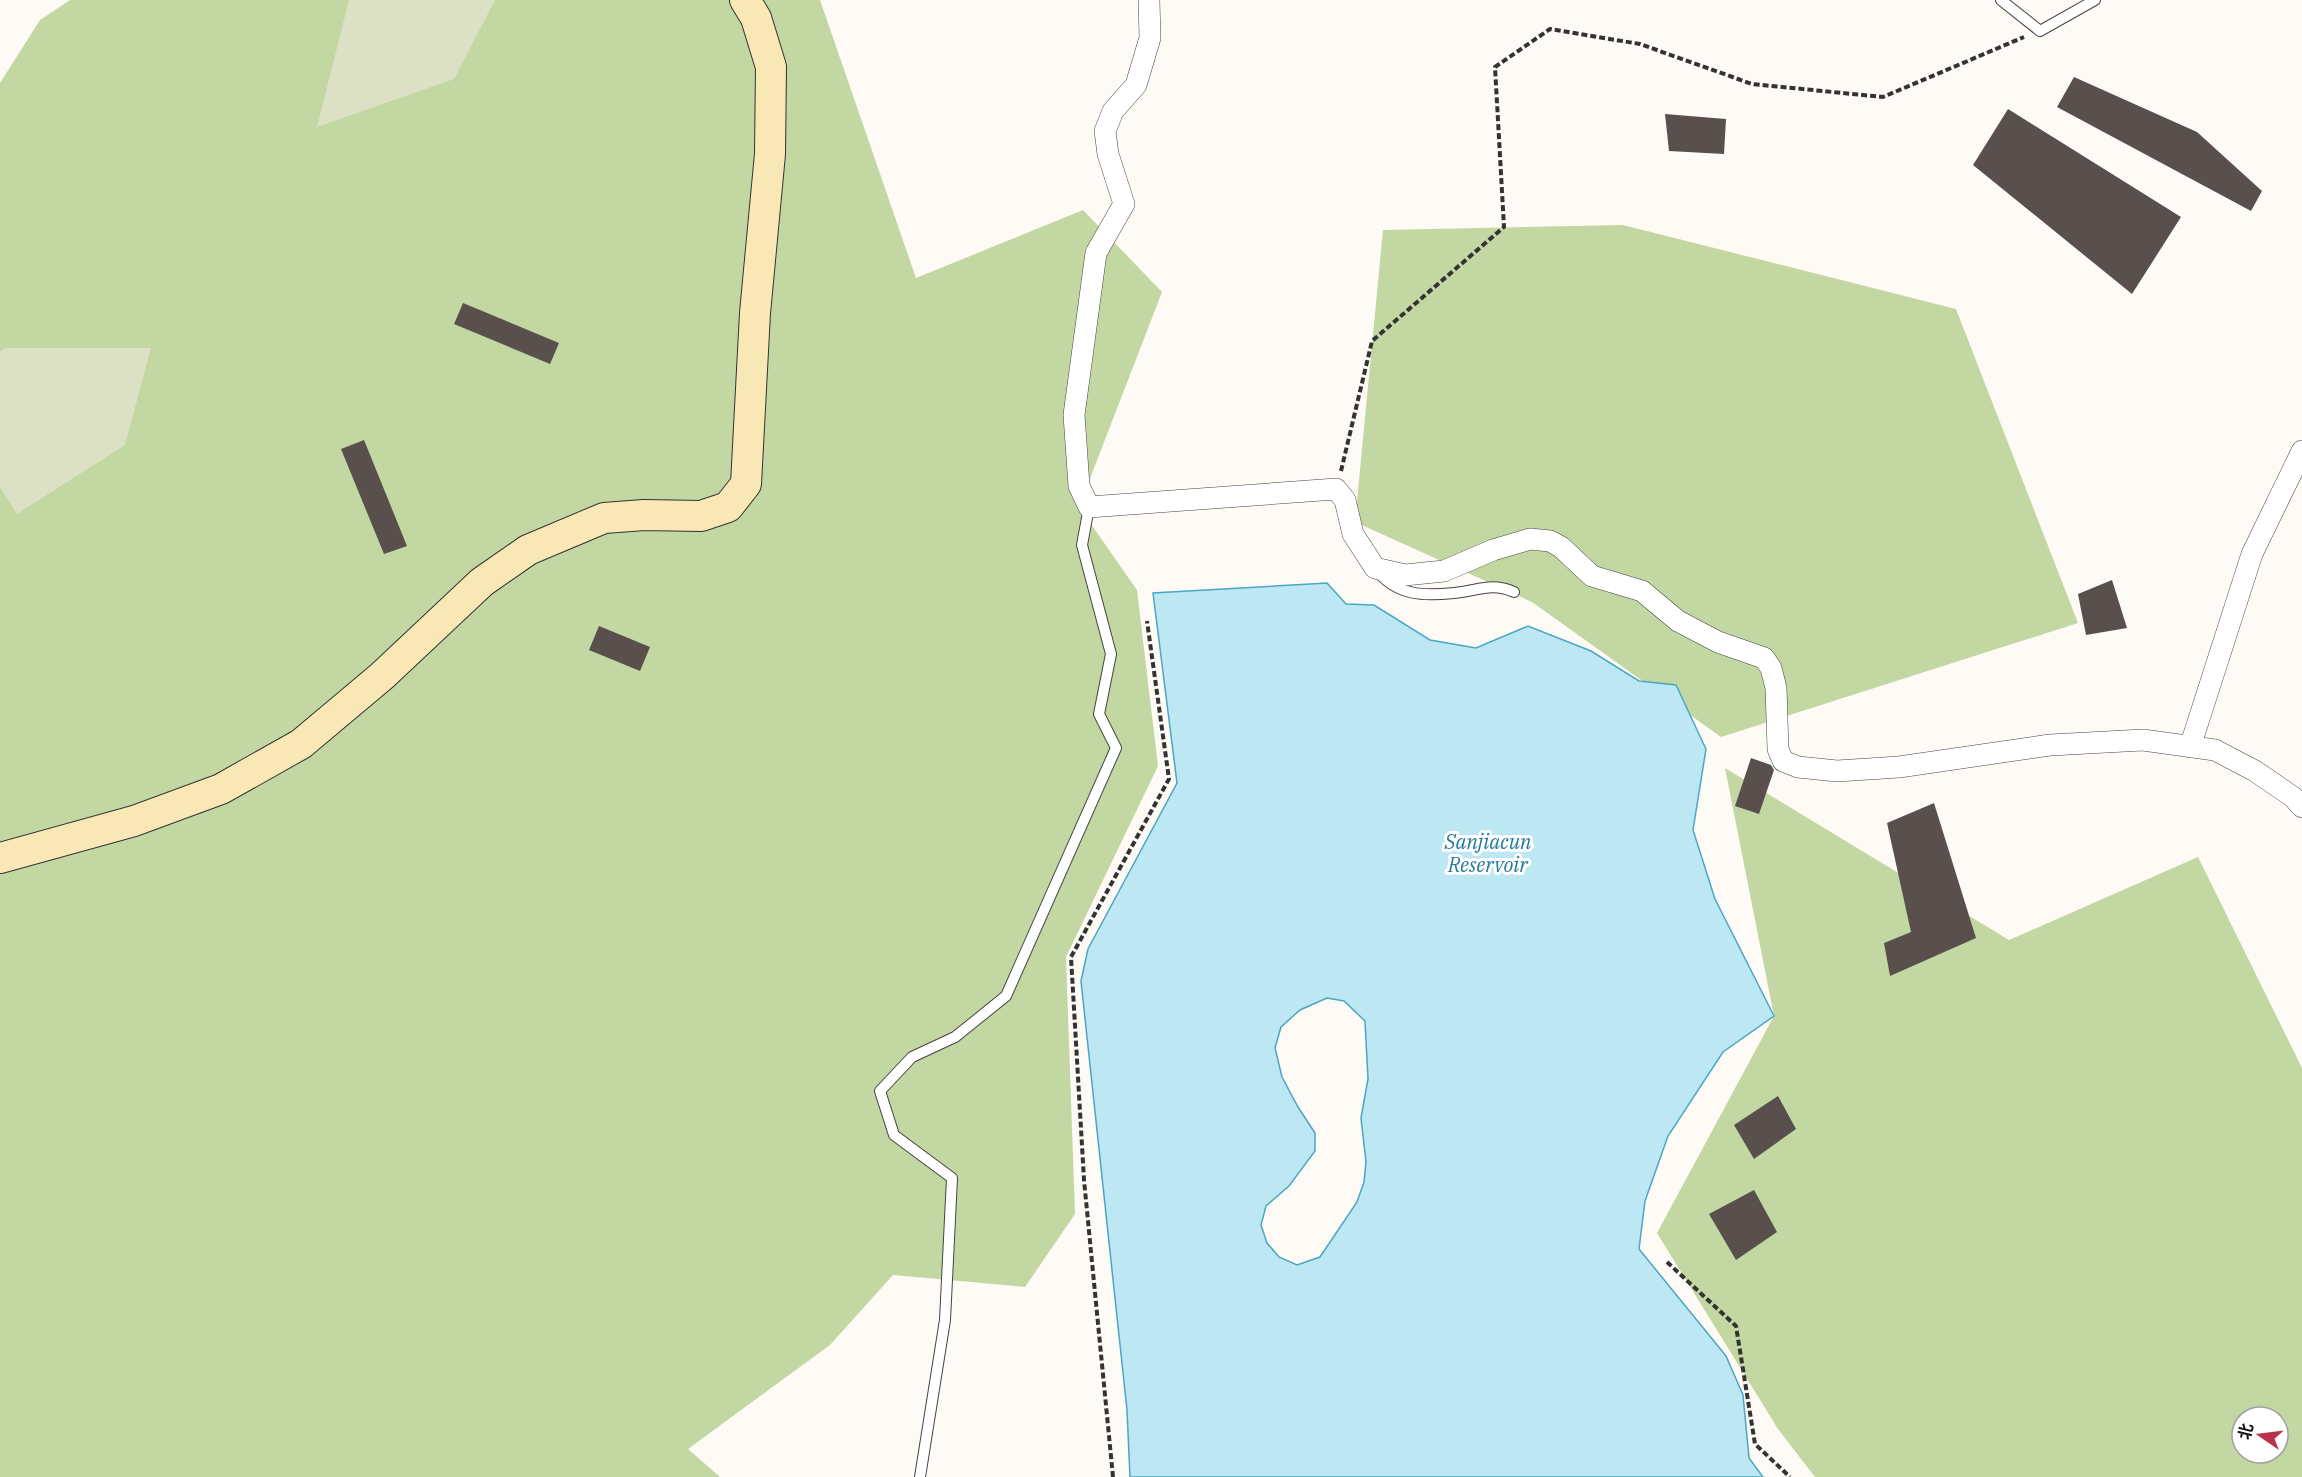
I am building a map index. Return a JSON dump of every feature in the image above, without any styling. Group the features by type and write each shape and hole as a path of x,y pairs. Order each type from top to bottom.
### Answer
{"street":[{"path":"0,858 134,821 221,789 301,744 382,675 482,582 528,550 604,518 644,515 701,516 728,507 746,484 755,313 770,154 771,67 756,18 745,0"},
{"path":"1149,0 1150,38 1136,85 1113,111 1105,130 1108,154 1124,204 1096,253 1074,415 1079,486 1089,507 1336,489 1345,500 1353,534 1375,568 1405,574 1444,571 1493,550 1530,539 1550,542 1561,547 1592,576 1642,591 1678,621 1718,642 1764,658 1771,668 1776,688 1778,749 1783,761 1798,767 1837,771 1899,766 2050,745 2143,740 2215,750 2255,771 2293,797 2302,807"},
{"path":"2190,747 2252,554 2302,452"}],"lane":[{"path":"2001,0 2040,31 2095,0"},
{"path":"920,1477 945,1320 952,1178 894,1135 880,1091 912,1057 956,1037 1006,996 1116,748 1099,714 1111,654 1082,545 1089,507"},
{"path":"1375,568 1386,581 1407,593 1455,593 1487,587 1502,587 1514,592"}],"path":[{"path":"1336,489 1372,341 1504,227 1495,67 1550,29 1640,44 1752,84 1883,97 2040,31"},
{"path":"1113,1477 1084,1180 1071,957 1169,779 1147,621"},
{"path":"1667,1262 1736,1326 1755,1444 1790,1477"}],"green space":[{"path":"70,0 820,0 916,278 1083,210 1162,292 1079,507 1137,590 1158,766 1066,957 1075,1214 1025,1287 893,1275 830,1345 688,1449 720,1477 0,1477 0,83 40,20"},
{"path":"349,0 495,0 454,79 317,127"},
{"path":"1623,225 1956,309 2078,623 1721,737 1532,602 1355,522 1383,230"},
{"path":"5,348 151,348 125,445 17,514 0,487 0,352"},
{"path":"1725,768 2009,940 2198,857 2302,1068 2302,1477 1815,1477 1778,1429 1657,1233 1774,1016"}],"water":[{"name":"Sanjiacun Reservoir","path":"1327,583 1346,604 1374,605 1430,640 1476,648 1528,626 1591,651 1639,681 1676,685 1706,749 1693,830 1715,899 1774,1016 1723,1052 1668,1136 1645,1201 1639,1249 1726,1356 1743,1395 1749,1458 1763,1477 1130,1477 1127,1410 1081,981 1088,949 1177,783 1153,593","holes":["1327,998 1344,1001 1365,1021 1368,1079 1361,1118 1366,1162 1364,1182 1357,1202 1320,1257 1297,1265 1279,1257 1267,1243 1261,1225 1266,1206 1289,1186 1315,1151 1315,1133 1282,1077 1275,1048 1281,1027 1300,1010"]}],"building":[{"path":"2074,77 2197,132 2262,191 2251,211 2057,107"},
{"path":"2008,109 2181,217 2132,294 1973,165"},
{"path":"1665,114 1726,119 1724,154 1669,151"},
{"path":"463,303 559,343 550,364 454,324"},
{"path":"364,440 407,546 384,554 341,449"},
{"path":"2112,580 2127,628 2086,635 2078,594"},
{"path":"599,626 650,647 640,671 589,650"},
{"path":"1751,758 1771,765 1774,770 1759,814 1735,806"},
{"path":"1934,803 1976,938 1890,976 1884,943 1911,932 1887,823"},
{"path":"1778,1096 1796,1129 1754,1159 1734,1125"},
{"path":"1754,1190 1777,1232 1736,1260 1709,1214"}]}
